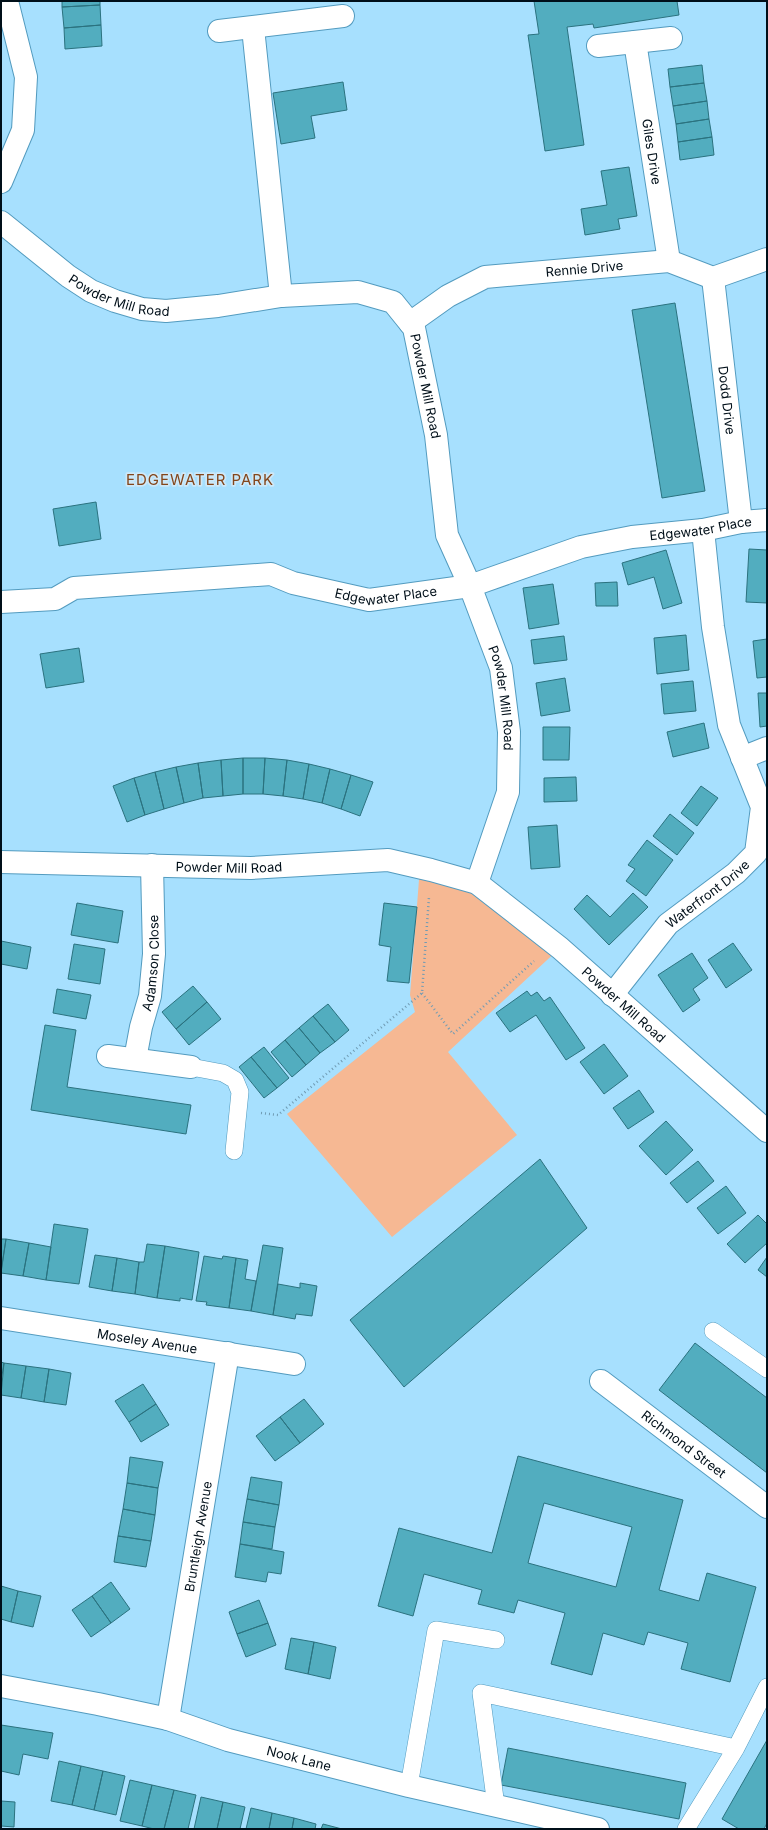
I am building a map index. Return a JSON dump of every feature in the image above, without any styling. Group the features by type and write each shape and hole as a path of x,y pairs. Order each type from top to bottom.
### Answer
{"street":[{"path":"1,182 23,130 26,77 7,1"},
{"path":"219,31 344,16"},
{"path":"253,28 281,296"},
{"path":"598,46 671,38"},
{"name":"Giles Drive","path":"635,42 669,261"},
{"name":"Powder Mill Road","path":"1,222 68,276 91,291 115,301 142,309 166,311 218,306 281,296 358,292 393,302 414,328 436,435 447,535 470,586 501,668 509,732 508,792 477,883"},
{"path":"713,278 767,259"},
{"name":"Rennie Drive","path":"410,323 448,296 485,277 669,261 713,278"},
{"name":"Dodd Drive","path":"713,278 741,522"},
{"name":"Edgewater Place","path":"1,602 55,599 74,588 271,574 292,583 369,600 470,586 581,547 632,537 703,530 741,522 767,520"},
{"name":"Waterfront Drive","path":"612,994 668,924 736,872 756,853 764,806 729,725 713,627 703,530"},
{"path":"742,758 767,748"},
{"name":"Powder Mill Road","path":"1,862 251,868 388,860 477,883 554,943 767,1131"},
{"name":"Adamson Close","path":"135,1059 141,1028 150,996 154,954 152,865"},
{"path":"108,1056 191,1067"},
{"name":"Moseley Avenue","path":"1,1318 294,1364"},
{"name":"Bruntleigh Avenue","path":"168,1719 228,1353"},
{"name":"Richmond Street","path":"601,1382 767,1507"},
{"name":"Nook Lane","path":"1,1686 168,1719 228,1740 409,1786 598,1829"}],"lane":[{"path":"191,1067 223,1073 235,1080 240,1092 234,1151"},
{"path":"713,1331 767,1369"},
{"path":"409,1786 436,1630 496,1640"},
{"path":"686,1829 736,1748 767,1687"},
{"path":"496,1806 481,1693 736,1748"}],"path":[{"path":"431,870 422,993 453,1034 554,943"},
{"path":"238,1110 278,1115 422,993"}],"shaded area":[{"path":"420,867 477,883 560,948 448,1052 517,1135 392,1237 287,1114 415,1012 410,995"}],"building":[{"path":"62,1 100,1 100,5 62,7"},
{"path":"534,1 677,1 679,15 594,28 593,24 567,27 584,145 545,151 528,35 539,34"},
{"path":"100,5 101,25 64,28 62,7"},
{"path":"101,25 102,46 65,49 64,28"},
{"path":"702,65 704,83 670,87 668,69"},
{"path":"343,82 347,110 311,116 315,138 281,144 273,93"},
{"path":"704,83 707,101 673,106 670,87"},
{"path":"707,101 709,119 676,124 673,106"},
{"path":"709,119 712,137 678,142 676,124"},
{"path":"712,137 714,155 680,160 678,142"},
{"path":"629,167 637,216 618,219 620,229 585,235 581,209 607,205 601,171"},
{"path":"675,303 705,491 662,498 632,310"},
{"path":"96,502 101,539 59,546 53,509"},
{"path":"749,549 767,550 767,603 746,602"},
{"path":"666,550 682,603 663,609 654,577 628,585 622,563"},
{"path":"617,582 618,606 596,606 595,583"},
{"path":"553,584 559,624 529,629 523,588"},
{"path":"686,635 689,670 657,674 654,638"},
{"path":"564,636 567,660 534,664 531,640"},
{"path":"767,639 767,677 757,678 753,641"},
{"path":"79,648 84,682 46,688 40,654"},
{"path":"565,678 570,711 541,716 536,683"},
{"path":"693,681 696,711 664,714 661,684"},
{"path":"758,693 767,693 767,726 760,727"},
{"path":"704,723 709,748 673,757 667,732"},
{"path":"543,727 570,727 569,760 543,760"},
{"path":"243,758 243,794 223,796 221,760"},
{"path":"243,758 265,758 263,794 243,794"},
{"path":"265,758 287,760 283,796 263,794"},
{"path":"221,760 223,796 203,798 198,763"},
{"path":"287,760 309,764 303,799 283,796"},
{"path":"198,763 203,798 184,803 176,767"},
{"path":"309,764 330,769 322,803 303,799"},
{"path":"176,767 184,803 164,809 155,772"},
{"path":"330,769 351,775 341,809 322,803"},
{"path":"155,772 164,809 145,815 134,778"},
{"path":"351,775 373,782 360,816 341,809"},
{"path":"576,777 577,801 544,802 544,778"},
{"path":"134,778 145,815 127,822 113,786"},
{"path":"701,786 718,798 697,826 681,813"},
{"path":"670,814 694,833 677,855 653,836"},
{"path":"557,825 560,867 531,869 528,827"},
{"path":"647,840 673,860 646,896 626,881 635,869 628,865"},
{"path":"633,893 648,907 609,945 574,909 587,895 610,917"},
{"path":"77,903 123,911 118,943 71,935"},
{"path":"384,903 417,907 409,983 387,981 391,947 379,945"},
{"path":"1,941 31,947 27,969 1,964"},
{"path":"733,943 752,970 726,988 708,960"},
{"path":"74,944 105,949 100,984 68,979"},
{"path":"692,953 708,978 693,989 700,1000 683,1012 658,975"},
{"path":"193,986 207,1002 176,1029 162,1012"},
{"path":"57,989 91,995 86,1019 53,1013"},
{"path":"527,991 531,996 537,992 544,1001 550,997 585,1048 566,1060 536,1015 510,1032 496,1013"},
{"path":"207,1002 221,1019 189,1045 176,1029"},
{"path":"328,1004 349,1030 335,1042 313,1016"},
{"path":"313,1016 335,1042 320,1053 299,1028"},
{"path":"45,1025 76,1030 67,1087 191,1105 186,1134 31,1110"},
{"path":"299,1028 320,1053 306,1065 285,1040"},
{"path":"285,1040 306,1065 292,1077 271,1052"},
{"path":"604,1044 628,1076 604,1094 580,1062"},
{"path":"264,1047 289,1078 277,1088 251,1057"},
{"path":"251,1057 277,1088 264,1098 239,1067"},
{"path":"639,1090 654,1112 628,1129 613,1108"},
{"path":"666,1121 693,1150 666,1175 639,1146"},
{"path":"540,1159 587,1228 404,1387 350,1320"},
{"path":"698,1161 714,1181 687,1203 670,1183"},
{"path":"726,1186 746,1213 718,1234 697,1208"},
{"path":"758,1215 767,1224 767,1243 745,1263 727,1244"},
{"path":"54,1224 88,1229 79,1284 46,1280"},
{"path":"1,1239 6,1239 1,1271"},
{"path":"6,1239 29,1243 23,1276 1,1273"},
{"path":"29,1243 51,1247 46,1280 23,1276"},
{"path":"147,1244 165,1246 157,1298 135,1294 139,1262 144,1262"},
{"path":"263,1245 283,1248 273,1315 251,1311"},
{"path":"165,1246 199,1252 192,1300 180,1298 180,1301 157,1298"},
{"path":"95,1255 117,1258 112,1291 89,1287"},
{"path":"204,1256 222,1259 223,1256 236,1258 229,1308 206,1305 207,1302 196,1301"},
{"path":"767,1257 767,1277 758,1270"},
{"path":"117,1258 139,1262 135,1294 112,1291"},
{"path":"236,1258 248,1260 245,1279 256,1281 251,1311 229,1308"},
{"path":"300,1283 317,1286 312,1316 296,1314 295,1319 273,1315 278,1284 300,1288"},
{"path":"695,1343 767,1398 767,1473 659,1390"},
{"path":"1,1362 4,1363 1,1382"},
{"path":"4,1363 26,1366 21,1398 1,1395"},
{"path":"26,1366 49,1369 44,1402 21,1398"},
{"path":"49,1369 71,1373 66,1405 44,1402"},
{"path":"143,1384 156,1404 129,1422 115,1401"},
{"path":"304,1399 324,1424 300,1443 280,1417"},
{"path":"156,1404 169,1425 141,1442 129,1422"},
{"path":"280,1417 300,1443 275,1461 256,1436"},
{"path":"518,1456 683,1500 659,1590 699,1601 707,1573 756,1587 730,1682 681,1669 688,1643 648,1632 644,1645 603,1633 592,1675 551,1664 565,1613 518,1600 514,1613 478,1604 482,1590 424,1574 413,1616 378,1606 399,1528 492,1553","holes":["544,1503 632,1527 616,1587 528,1563"]},
{"path":"130,1457 163,1462 158,1488 127,1483"},
{"path":"251,1477 282,1482 279,1505 247,1499"},
{"path":"127,1483 158,1488 155,1515 123,1509"},
{"path":"247,1499 279,1505 275,1527 243,1522"},
{"path":"123,1509 155,1515 151,1541 118,1536"},
{"path":"243,1522 275,1527 272,1549 240,1544"},
{"path":"118,1536 151,1541 146,1567 114,1562"},
{"path":"240,1544 284,1552 281,1574 268,1572 266,1582 235,1577"},
{"path":"111,1582 130,1609 111,1623 92,1596"},
{"path":"1,1586 18,1591 11,1622 1,1619"},
{"path":"18,1591 41,1596 33,1627 11,1622"},
{"path":"92,1596 111,1623 91,1637 72,1610"},
{"path":"259,1600 268,1623 237,1634 229,1612"},
{"path":"268,1623 276,1645 246,1657 237,1634"},
{"path":"291,1638 314,1642 308,1674 285,1669"},
{"path":"314,1642 336,1647 330,1679 308,1674"},
{"path":"1,1725 53,1733 48,1759 23,1754 19,1775 1,1771"},
{"path":"767,1740 767,1823 764,1829 739,1829 722,1819"},
{"path":"508,1748 686,1783 679,1819 501,1785"},
{"path":"59,1761 81,1766 72,1805 51,1801"},
{"path":"81,1766 103,1771 94,1810 72,1805"},
{"path":"103,1771 125,1776 116,1815 94,1810"},
{"path":"130,1780 152,1785 142,1826 120,1821"},
{"path":"152,1785 174,1790 164,1829 154,1829 142,1826"},
{"path":"174,1790 196,1795 188,1829 164,1829"},
{"path":"201,1797 223,1802 217,1829 194,1829"},
{"path":"1,1801 15,1802 14,1827 1,1826"},
{"path":"223,1802 245,1807 240,1829 217,1829"},
{"path":"251,1808 272,1813 269,1829 246,1829"},
{"path":"272,1813 294,1818 292,1829 269,1829"},
{"path":"294,1818 316,1824 315,1829 292,1829"},
{"path":"323,1824 342,1829 321,1829"}],"district":[{"name":"EDGEWATER PARK","path":"200,480"}]}
